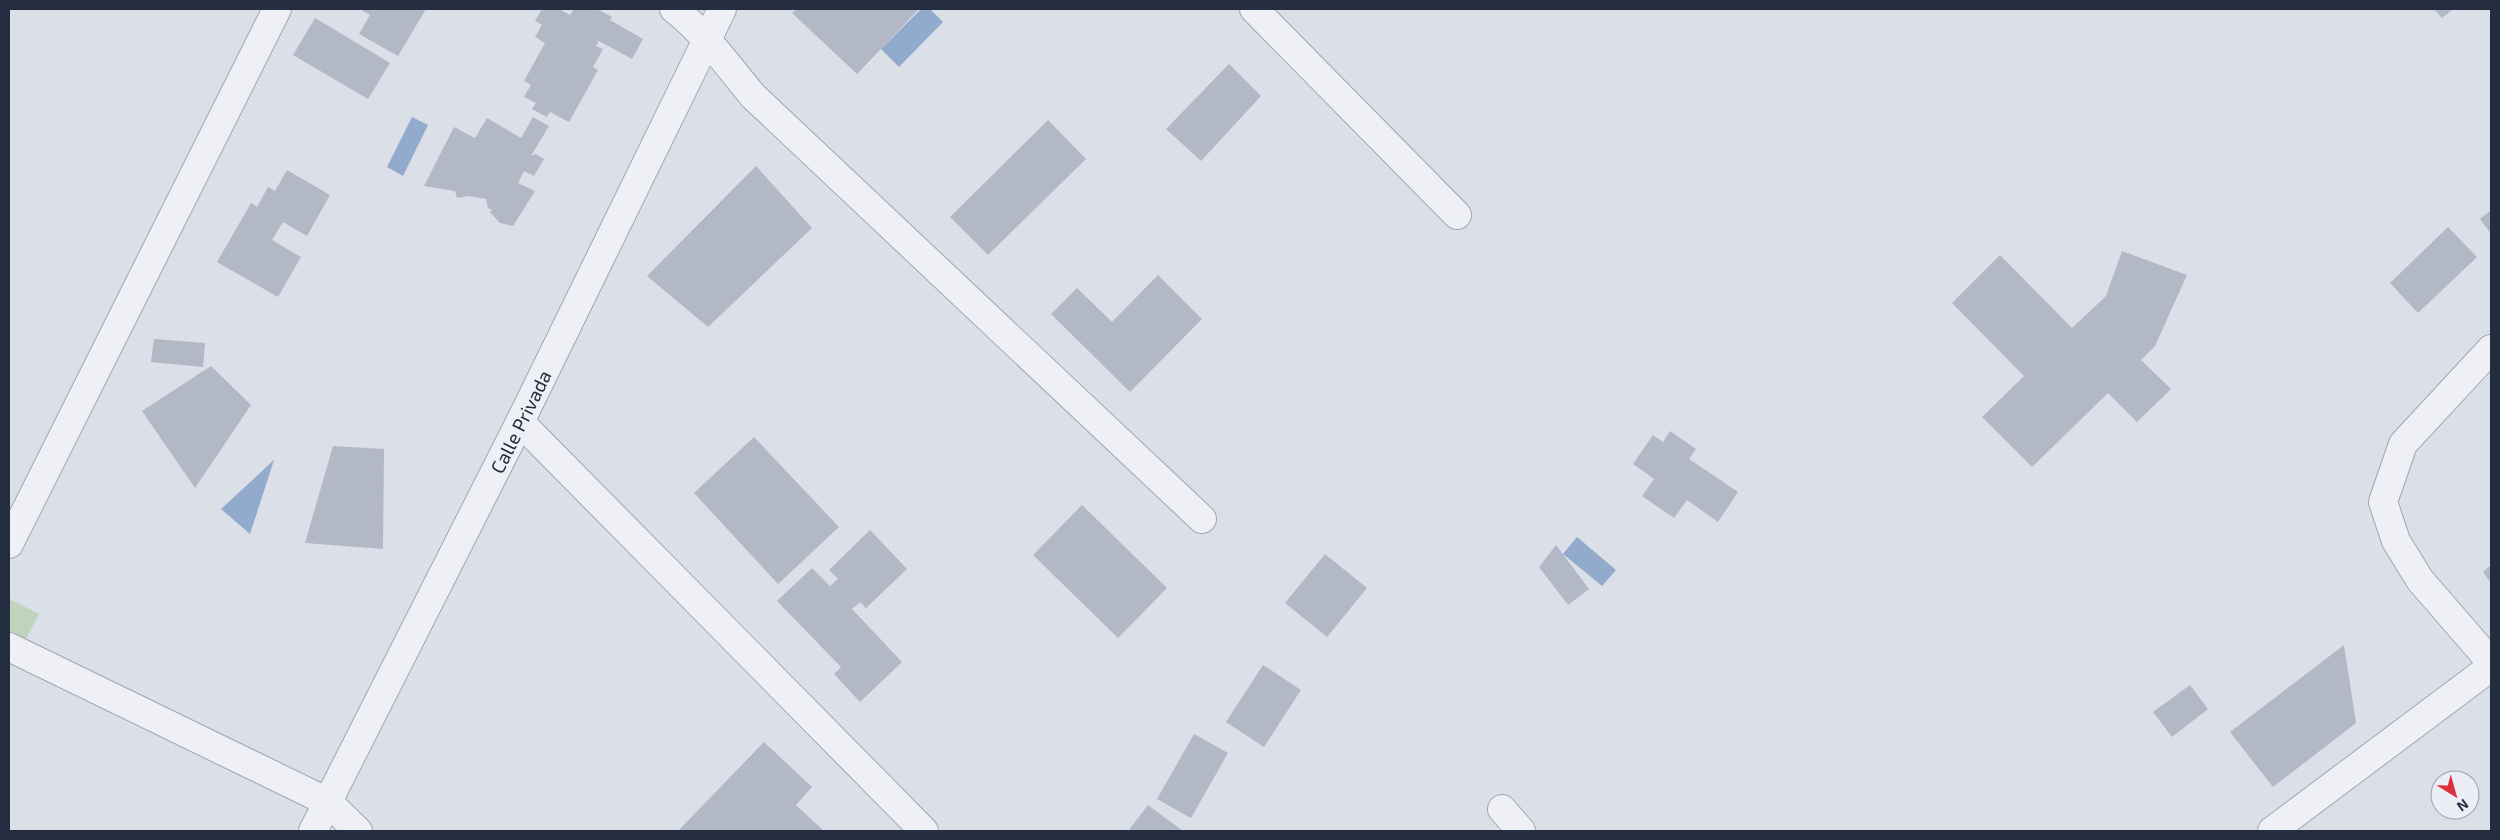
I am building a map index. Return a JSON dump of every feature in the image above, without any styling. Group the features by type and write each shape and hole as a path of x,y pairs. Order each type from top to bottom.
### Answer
{"street":[{"path":"9,544 277,9"},
{"path":"674,9 688,20 706,39 752,96 1202,519"},
{"name":"Calle Privada","path":"313,831 520,422 722,9"},
{"path":"1254,9 1458,215"},
{"path":"2491,349 2403,444 2383,502 2396,541 2420,580 2491,662"},
{"path":"520,422 924,831"},
{"path":"9,647 328,802 358,831"},
{"path":"2272,831 2303,821 2491,666"},
{"path":"1502,809 1521,831"}],"green space":[{"path":"9,599 39,614 15,659 9,656"}],"water":[{"path":"921,9 930,9 943,22 899,67 881,49"},
{"path":"412,117 428,125 403,176 387,167"},
{"path":"274,460 250,534 221,509"},
{"path":"1577,537 1616,570 1602,586 1563,554"}],"building":[{"path":"360,9 426,9 398,56 359,34 370,15"},
{"path":"542,9 559,9 570,15 574,9 597,9 612,17 610,20 643,39 632,59 599,41 596,46 603,49 593,67 598,70 569,122 550,112 547,117 532,109 536,103 524,97 531,85 524,81 545,43 535,37 542,25 535,21"},
{"path":"797,9 919,9 857,74 792,13"},
{"path":"2434,9 2453,9 2442,18"},
{"path":"315,18 390,63 368,99 293,55"},
{"path":"1229,64 1261,96 1201,161 1166,129"},
{"path":"533,117 549,126 531,156 536,154 544,159 534,176 524,171 518,183 535,191 513,226 500,223 490,212 492,210 488,208 486,199 469,196 457,198 455,191 424,186 454,127 475,138 487,118 521,138"},
{"path":"1048,120 1086,159 988,255 950,217"},
{"path":"756,166 812,228 708,327 647,276"},
{"path":"287,170 330,195 307,236 283,222 272,240 301,257 278,297 217,262 251,203 257,207 268,187 275,191"},
{"path":"2491,210 2491,234 2480,219"},
{"path":"2448,227 2477,257 2418,313 2390,283"},
{"path":"2122,251 2187,275 2155,346 2141,360 2171,389 2137,422 2108,393 2032,467 1982,417 2024,376 1952,303 2000,255 2072,328 2106,296"},
{"path":"1158,275 1202,319 1130,392 1051,314 1077,288 1112,322"},
{"path":"154,339 205,343 203,367 151,362"},
{"path":"211,366 251,405 195,488 142,411"},
{"path":"1670,431 1696,449 1689,459 1738,492 1718,522 1687,500 1674,518 1642,496 1654,479 1633,464 1653,435 1663,442"},
{"path":"754,437 839,527 778,584 694,493"},
{"path":"333,446 384,449 383,549 305,543"},
{"path":"1082,505 1167,588 1118,638 1033,555"},
{"path":"870,530 907,569 866,608 860,602 852,609 902,662 860,702 834,674 841,667 777,601 812,568 830,586 838,579 829,570"},
{"path":"1556,545 1589,589 1568,605 1539,567"},
{"path":"1325,554 1367,588 1327,637 1285,603"},
{"path":"2491,565 2491,583 2483,572"},
{"path":"2344,645 2356,723 2273,787 2230,732"},
{"path":"1263,665 1301,690 1264,747 1226,722"},
{"path":"2190,685 2208,709 2172,737 2153,712"},
{"path":"1194,734 1228,753 1191,818 1157,799"},
{"path":"764,742 812,787 796,805 824,831 678,831"},
{"path":"1148,805 1183,831 1128,831"}]}
